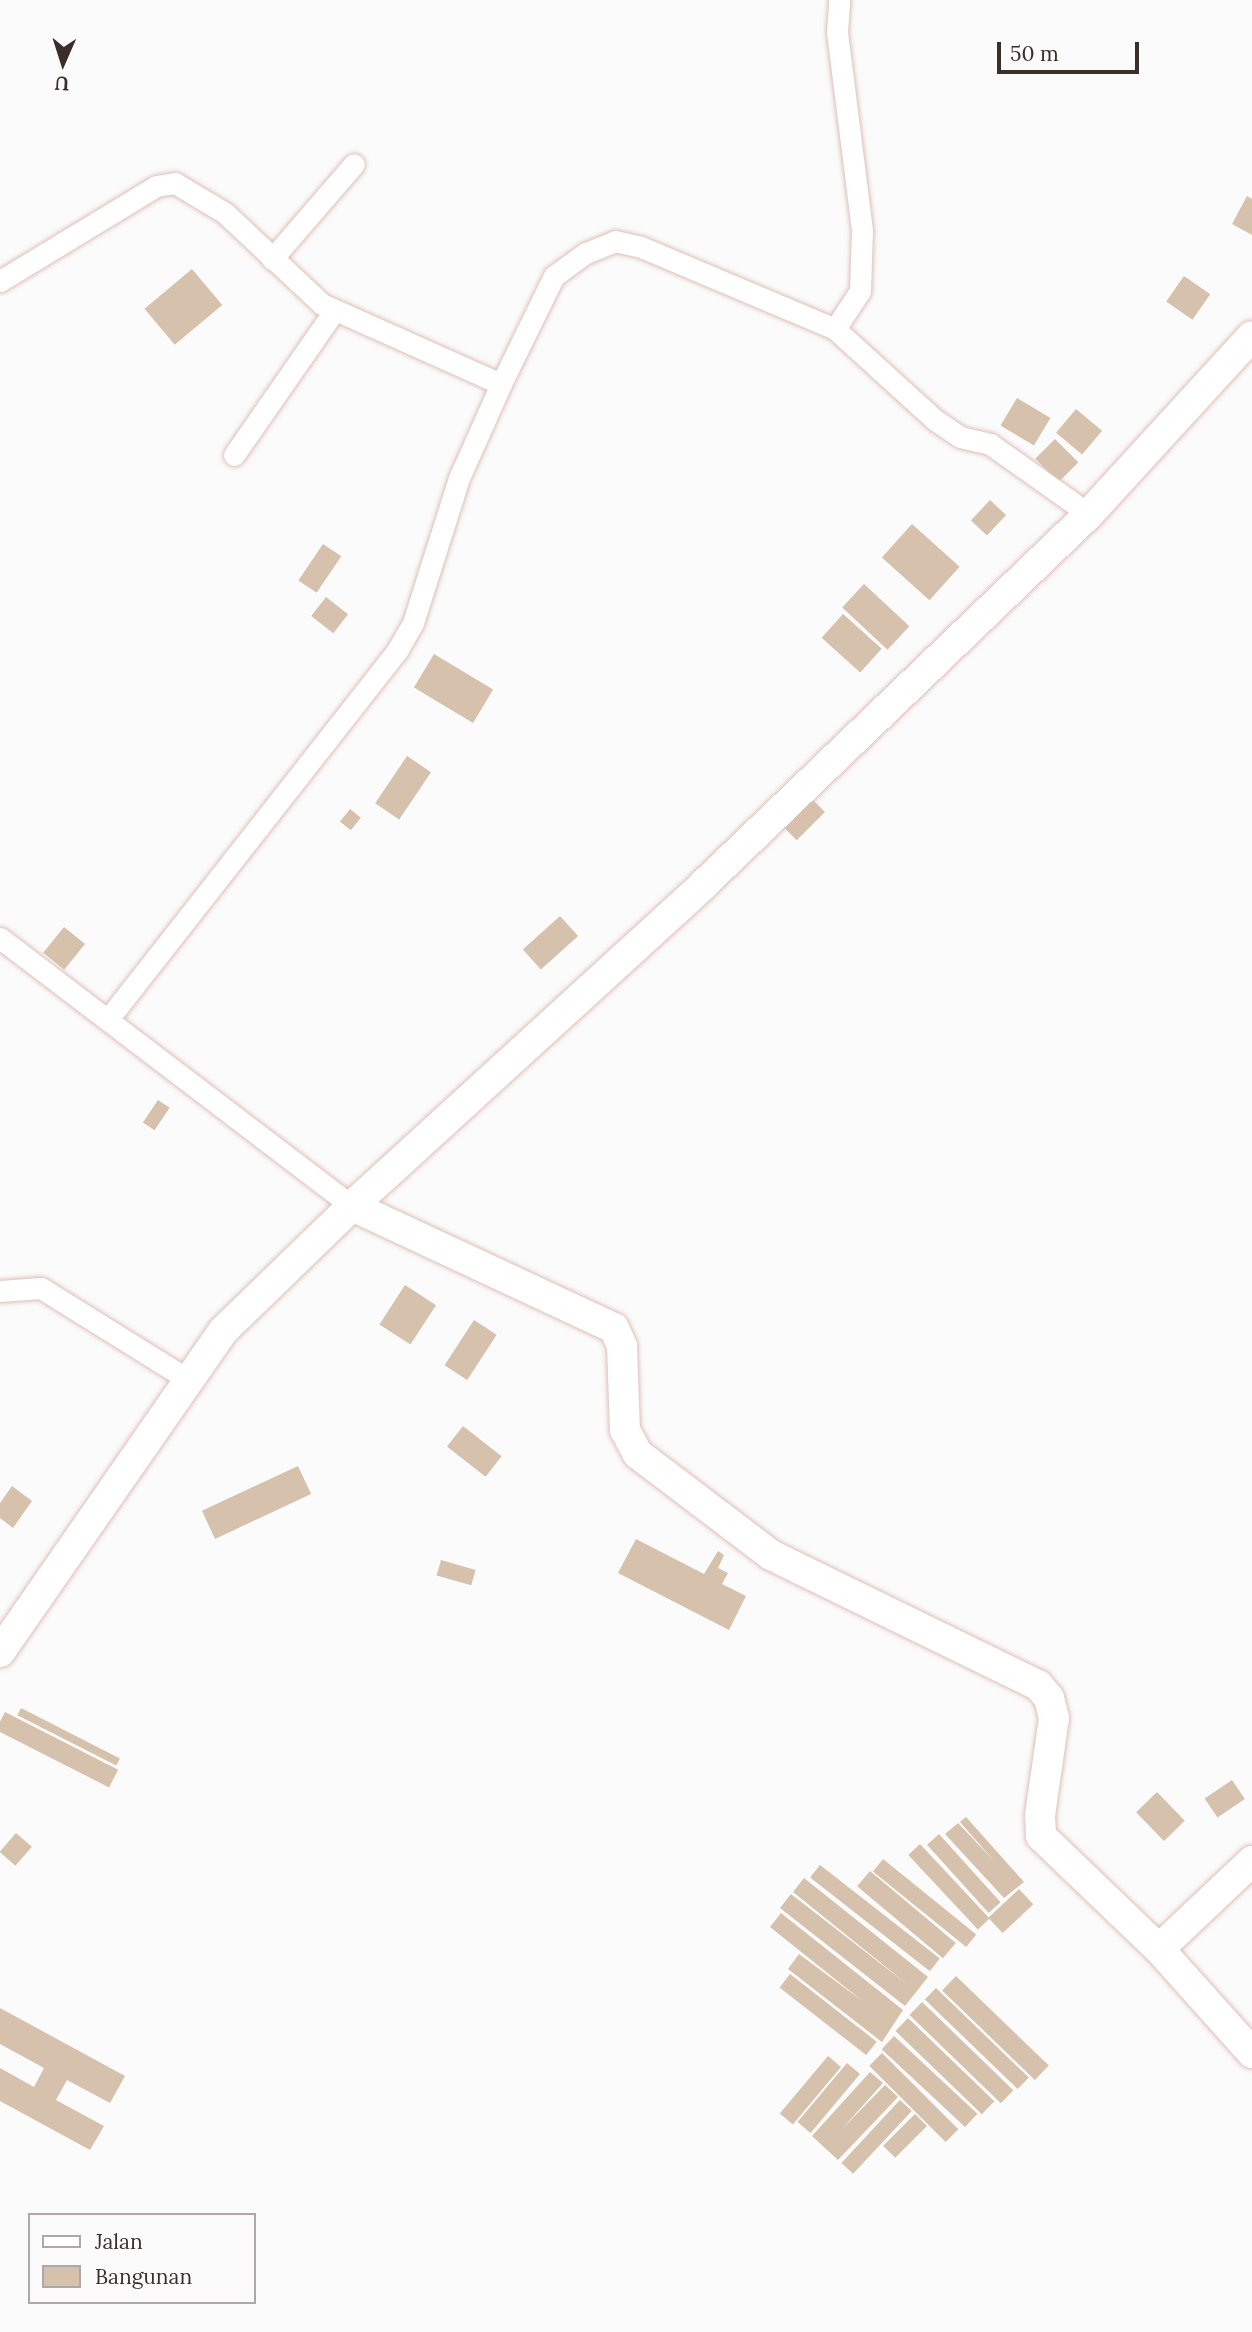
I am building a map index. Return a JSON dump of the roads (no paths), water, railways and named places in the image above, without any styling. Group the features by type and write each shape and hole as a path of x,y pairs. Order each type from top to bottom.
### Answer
{"street":[{"path":"835,329 860,291 863,230 837,32 839,0"},
{"path":"272,259 354,164"},
{"path":"0,282 164,183 190,188 225,213 272,259 334,311 501,384"},
{"path":"109,1018 398,649 413,622 459,478 501,384 554,276 586,253 615,241 669,258 835,329 935,420 960,437 990,444 1090,514"},
{"path":"234,454 334,311"},
{"path":"0,1653 88,1531 187,1379 223,1331 352,1206 703,885 1090,514 1252,336"},
{"path":"0,938 109,1018 352,1206 614,1328 622,1346 623,1420 638,1454 771,1555 1038,1685 1049,1698 1054,1718 1040,1815 1041,1836 1159,1950 1252,2053"},
{"path":"0,1291 41,1288 187,1379"},
{"path":"1159,1950 1252,1861"}]}
